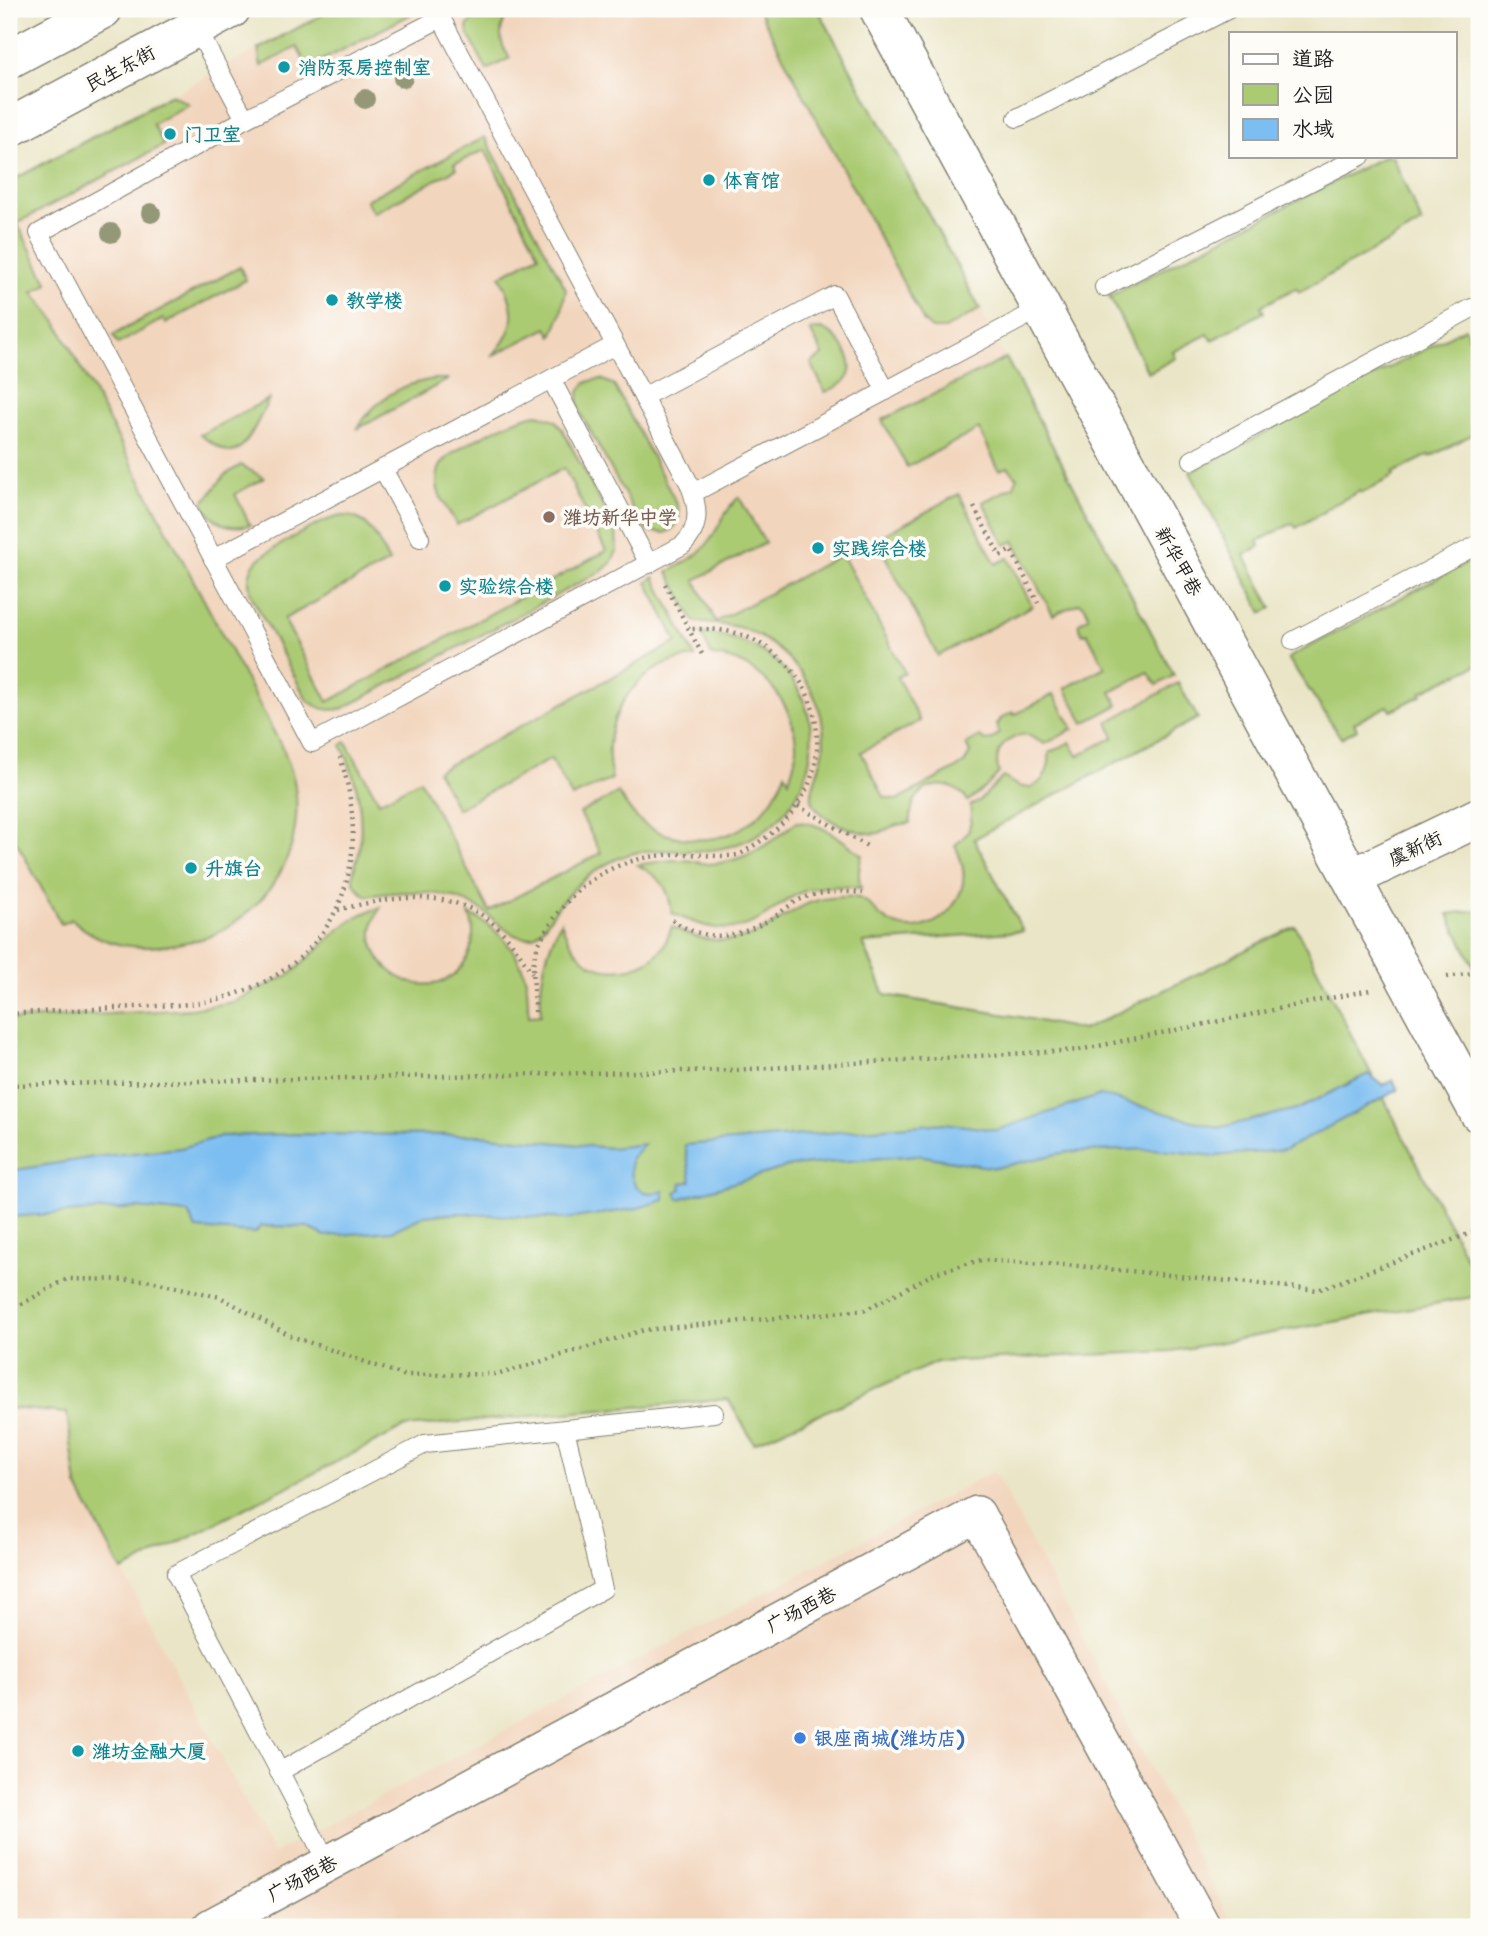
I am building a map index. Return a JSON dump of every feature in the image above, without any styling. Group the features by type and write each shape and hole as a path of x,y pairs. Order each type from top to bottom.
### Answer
{"street":[{"path":"9,60 103,9"},
{"name":"民生东街","path":"9,128 231,9"},
{"name":"新华甲巷","path":"879,9 1479,1113"},
{"name":"虞新街","path":"1352,878 1479,817"},
{"name":"广场西巷","path":"210,1927 977,1514 1203,1927"}],"lane":[{"path":"1017,118 1228,9"},
{"path":"441,18 615,345 693,493 698,517 692,534 683,545 651,563 312,743 39,233 245,119 441,18"},
{"path":"196,27 245,119"},
{"path":"1104,287 1357,158"},
{"path":"643,397 835,295 886,391"},
{"path":"693,493 1042,308"},
{"path":"1192,460 1472,308"},
{"path":"213,559 615,345"},
{"path":"551,379 651,563"},
{"path":"383,469 419,538"},
{"path":"1293,641 1479,544"},
{"path":"328,1864 176,1574 425,1444 714,1413"},
{"path":"279,1772 603,1589 565,1429"}],"path":[{"path":"974,507 1000,556 1011,550 1038,603"},
{"path":"651,563 703,656"},
{"path":"535,1012 534,957 556,914 580,889 602,874 633,860 659,855 739,855 765,839 803,798 816,762 818,738 811,702 803,685 791,669 760,642 737,632 713,628 689,629"},
{"path":"9,1014 186,1004 225,998 267,982 298,961 320,936 337,910 351,858 354,831 352,803 331,733"},
{"path":"798,806 867,846"},
{"path":"672,920 698,932 724,937 750,931 799,900 840,891 863,893"},
{"path":"337,910 369,902 424,898 460,903 483,915 498,928 534,977"},
{"path":"9,1086 733,1070 1079,1050 1408,982"},
{"path":"9,1311 67,1279 146,1280 220,1297 291,1336 403,1375 500,1374 644,1329 865,1310 935,1273 981,1260 1079,1266 1318,1290 1479,1230"}],"shaded area":[{"name":"潍坊新华中学","path":"333,9 818,9 1198,718 974,839 1023,931 863,943 541,1016 9,1044 9,182"},
{"path":"9,1408 67,1413 77,1486 273,1854 994,1471 1234,1927 9,1927"}],"green space":[{"path":"333,9 421,9 308,68 297,47 261,66 258,49"},
{"path":"495,9 513,9 504,20 501,33 503,46 510,58 487,70 467,27 471,21"},
{"path":"758,9 818,9 980,309 945,329 932,329 924,322"},
{"path":"171,95 189,104 153,124 164,145 17,223 48,284 33,292 56,321 284,751 294,782 296,816 291,847 284,865 271,887 245,915 207,937 171,945 141,947 98,937 72,919 61,924 9,828 9,182"},
{"path":"485,137 566,289 561,314 552,336 547,328 492,356 507,336 512,318 510,298 500,276 539,255 485,150 454,164 456,169 373,213 366,200"},
{"path":"1381,158 1393,158 1422,223 1299,292 1296,288 1261,306 1264,312 1212,340 1208,334 1173,352 1176,358 1148,373 1109,296"},
{"path":"240,267 246,280 166,323 163,319 118,344 113,335"},
{"path":"1465,328 1479,356 1479,431 1393,473 1394,476 1362,493 1360,491 1325,509 1296,528 1293,523 1258,541 1260,546 1244,555 1272,608 1262,613 1190,472"},
{"path":"821,329 839,341 850,363 846,380 825,392 811,363 823,355 810,330"},
{"path":"1006,358 1174,675 1157,685 1148,672 1111,692 1118,705 1084,723 1065,688 1105,667 1087,633 1083,634 1078,624 1088,617 1087,610 1079,603 1053,615 1014,541 1005,545 983,502 1014,486 1017,478 1008,467 999,470 979,429 907,467 882,420"},
{"path":"449,379 357,429 390,394 422,381"},
{"path":"601,379 614,385 678,506 678,522 665,533 647,531 641,524 580,412 578,399 581,389 588,382"},
{"path":"269,399 248,439 236,451 222,449 200,435"},
{"path":"538,414 555,420 561,427 616,531 617,551 611,563 602,571 342,709 323,709 307,700 252,597 249,581 251,570 258,561 278,546 329,519 348,516 364,522 373,532 389,562 284,619 328,702 606,551 564,468 457,525 441,498 437,478 445,460 489,432"},
{"path":"241,465 264,478 235,494 250,525 228,526 211,516 203,503 225,475"},
{"path":"959,494 996,564 1008,558 1032,606 938,656 876,539"},
{"path":"739,497 765,543 695,580 716,622 842,554 905,673 897,677 920,721 861,752 884,797 897,800 964,764 970,753 966,744 980,737 985,741 992,740 999,733 999,720 1054,694 1073,729 1045,744 1026,734 1012,738 1002,746 997,758 999,773 987,786 968,801 949,787 934,786 927,789 914,802 910,823 871,833 851,829 830,820 815,807 812,799 823,752 823,733 821,715 806,681 782,653 751,632 694,621 668,572 704,548"},
{"path":"1479,556 1479,664 1421,692 1422,695 1391,711 1388,706 1354,723 1357,729 1341,738 1288,658"},
{"path":"654,577 695,657 674,661 655,670 625,698 610,736 612,779 572,797 551,759 457,809 437,771 677,642 647,582"},
{"path":"701,633 746,643 771,657 792,679 805,703 811,736 808,768 787,810 762,832 732,846 715,850 648,851 619,858 582,881 564,899 541,930 526,938 505,929 480,909 453,897 424,892 366,896 356,886 353,876 359,852 360,811 352,770 341,745 346,742 379,802 420,780 489,911 601,853 580,813 618,793 643,823 669,835 681,838 716,838 745,826 769,804 785,773 789,780 796,753 795,735 791,718 772,688 760,675 745,665 712,656"},
{"path":"1178,683 1198,718 974,839 1023,931 863,943 885,995 1083,1030 1295,926 1479,1283 1479,1296 1172,1351 937,1362 754,1443 728,1399 405,1427 122,1571 77,1486 67,1413 9,1408 9,1020 192,1009 233,1002 291,974 342,927 362,914 381,907 373,928 374,947 383,964 398,976 416,984 436,984 454,975 472,946 469,914 478,918 503,938 521,964 527,983 529,1016 541,1015 544,967 561,921 571,944 583,958 597,967 618,970 639,965 656,955 672,927 708,939 745,938 822,899 859,898 893,924 913,928 923,926 942,917 960,894 963,873 955,845 969,828 970,806 979,801 1003,777 1017,785 1033,786 1046,773 1049,753 1070,742 1078,756 1114,737 1108,722"},
{"path":"796,822 823,828 862,855 859,872 861,888 831,887 809,890 749,924 738,928 716,928 672,913 666,889 653,874 638,865 672,860 708,864 733,860 766,845"},
{"path":"1479,910 1479,976 1448,914"}],"water":[{"path":"1368,1074 1383,1085 1393,1080 1398,1090 1285,1150 1214,1156 1154,1149 1067,1152 995,1168 917,1155 791,1166 679,1199 676,1192 681,1189 681,1184 691,1181 685,1145 944,1123 997,1130 1101,1095 1218,1128 1300,1108"},
{"path":"480,1135 610,1148 644,1144 631,1158 633,1181 641,1190 647,1192 664,1191 664,1200 635,1209 567,1219 458,1213 424,1216 392,1231 325,1236 307,1227 261,1226 255,1233 196,1229 188,1213 137,1208 9,1217 9,1171 95,1157 181,1148 221,1136"}],"place":[{"name":"消防泵房控制室","path":"284,67"},
{"name":"门卫室","path":"170,134"},
{"name":"体育馆","path":"709,180"},
{"name":"教学楼","path":"332,300"},
{"name":"潍坊新华中学","path":"549,517"},
{"name":"实践综合楼","path":"818,548"},
{"name":"实验综合楼","path":"445,586"},
{"name":"升旗台","path":"191,868"},
{"name":"银座商城(潍坊店)","path":"800,1738"},
{"name":"潍坊金融大厦","path":"78,1751"}]}
